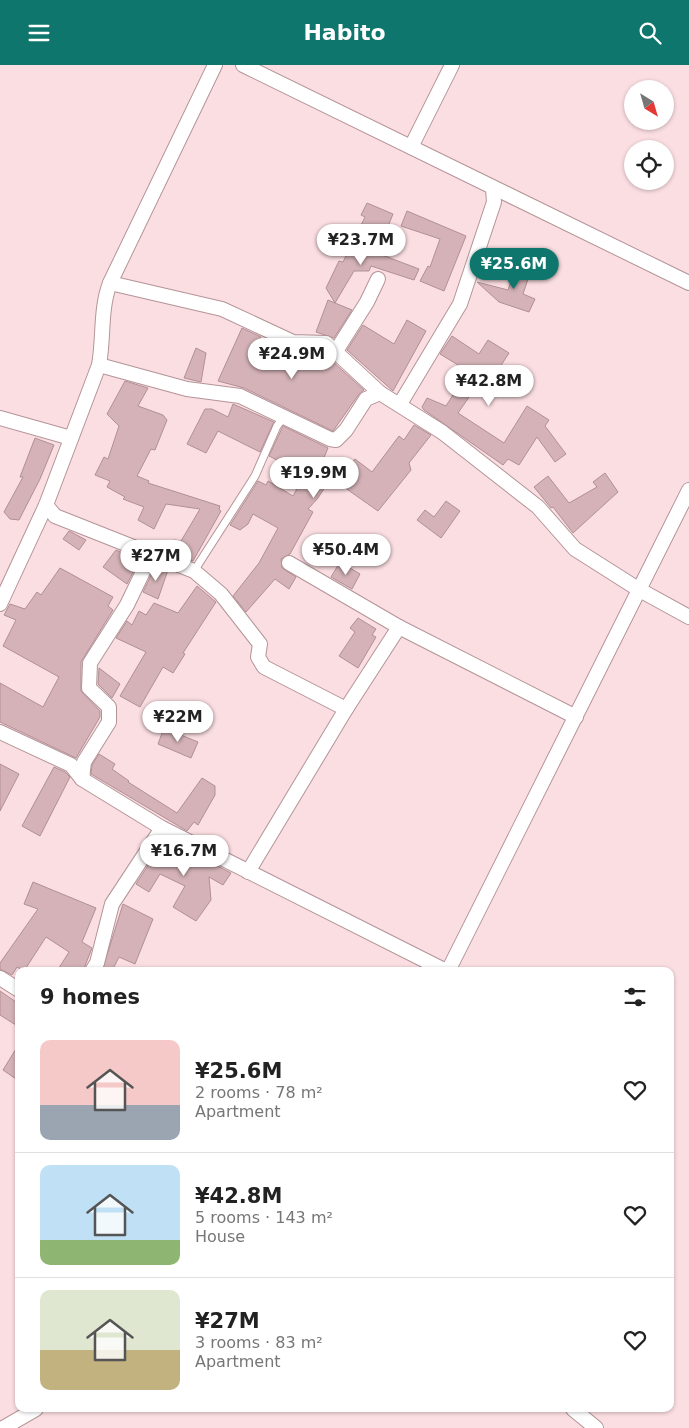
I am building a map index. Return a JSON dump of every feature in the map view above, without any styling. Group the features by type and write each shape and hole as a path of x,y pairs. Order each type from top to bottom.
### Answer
{"street":[{"path":"0,604 46,505 98,365 102,349 104,299 110,283 215,65"},
{"path":"243,65 412,147 493,189 689,283"},
{"path":"412,147 452,65"},
{"path":"400,404 460,304 494,202 493,189"},
{"path":"336,351 367,302 378,279"},
{"path":"110,283 222,309 293,342 326,343 380,393 442,432 538,507 575,549 638,589 689,617"},
{"path":"98,365 187,389 240,396 330,439 336,440 346,430 366,399 380,393"},
{"path":"0,418 71,438"},
{"path":"449,967 689,490"},
{"path":"46,505 55,516 194,571 221,594 260,644 258,657 264,667 346,709"},
{"path":"82,779 84,762 109,721 109,707 89,688 90,663 127,605 152,553"},
{"path":"289,563 399,627 576,717"},
{"path":"248,872 346,709 399,627"},
{"path":"0,732 71,765 82,779 162,828 439,967"},
{"path":"94,967 112,904 162,828"},
{"path":"0,978 15,987"},
{"path":"4,1428 31,1412"},
{"path":"577,1412 596,1428"}],"lane":[{"path":"194,571 255,476 277,426 284,417"}],"building":[{"path":"367,203 393,214 377,253 419,269 414,280 371,266 369,271 354,271 335,303 326,288 339,261 343,262 365,217 361,215"},
{"path":"407,211 466,236 444,291 420,281 428,266 430,267 440,239 401,226"},
{"path":"517,263 531,270 523,294 535,299 529,312 499,302 477,282 508,290"},
{"path":"328,300 352,310 334,338 316,332"},
{"path":"407,320 426,331 393,391 347,350 363,325 394,344"},
{"path":"242,328 261,337 259,341 309,363 315,351 322,352 364,390 359,394 333,431 244,388 218,381"},
{"path":"452,336 479,354 488,340 509,353 482,395 474,390 458,413 504,443 527,406 549,420 545,426 566,454 555,462 537,437 519,465 508,459 503,465 424,410 422,407 427,398 446,406 468,371 440,354"},
{"path":"196,348 206,353 201,382 184,378"},
{"path":"125,381 148,388 138,406 163,415 167,420 155,450 151,449 137,476 149,481 148,483 220,506 219,509 221,511 193,561 168,551 174,540 181,541 200,509 166,504 154,529 138,520 144,507 123,499 125,497 107,487 110,481 95,475 104,457 108,459 119,426 107,414"},
{"path":"233,404 274,422 260,452 218,431 206,453 187,444 205,409 212,409 228,417"},
{"path":"414,425 431,435 409,463 411,470 378,511 331,478 308,509 313,512 290,554 281,559 282,568 296,577 289,589 275,579 246,612 233,596 259,563 278,528 253,514 248,524 240,530 230,525 258,481 266,485 268,481 293,496 305,474 269,456 283,426 328,448 323,460 344,473 355,459 372,472 399,436 404,440"},
{"path":"35,438 54,445 40,479 19,520 10,519 4,512 23,477 20,477"},
{"path":"605,473 618,492 573,533 553,507 551,508 534,487 548,476 569,503 597,487 593,482"},
{"path":"446,501 460,511 441,538 417,520 425,510 434,517"},
{"path":"69,531 86,540 79,550 63,539"},
{"path":"116,550 139,561 127,584 103,567"},
{"path":"340,562 360,574 352,589 331,577"},
{"path":"156,565 168,570 158,599 143,592"},
{"path":"60,568 113,597 108,606 113,610 81,662 81,691 100,711 100,717 76,758 0,722 0,683 43,707 59,677 3,646 16,620 4,615 10,604 25,609 37,592 41,595"},
{"path":"197,586 216,602 183,653 185,654 173,673 163,667 140,707 120,696 146,652 116,638 127,621 132,625 139,611 146,615 154,603 178,613"},
{"path":"358,618 376,629 372,635 376,637 358,668 339,656 355,632 350,628"},
{"path":"99,668 120,684 112,698 98,684"},
{"path":"164,728 198,742 191,758 158,744"},
{"path":"99,754 115,764 112,769 128,782 177,813 202,778 215,786 215,795 198,825 194,822 187,831 91,774 92,765"},
{"path":"0,764 19,774 0,811"},
{"path":"54,767 65,772 70,777 40,836 22,826"},
{"path":"165,839 231,873 223,885 209,877 211,900 196,921 173,907 185,886 160,874 149,892 136,884"},
{"path":"33,882 96,908 82,942 92,948 85,967 60,967 69,952 46,937 27,967 15,967 12,975 0,969 0,963 38,909 24,904"},
{"path":"123,904 153,919 135,964 119,957 114,967 103,967"},
{"path":"0,991 15,1001 15,1024 0,1015"},
{"path":"15,1050 15,1078 3,1070"}]}
